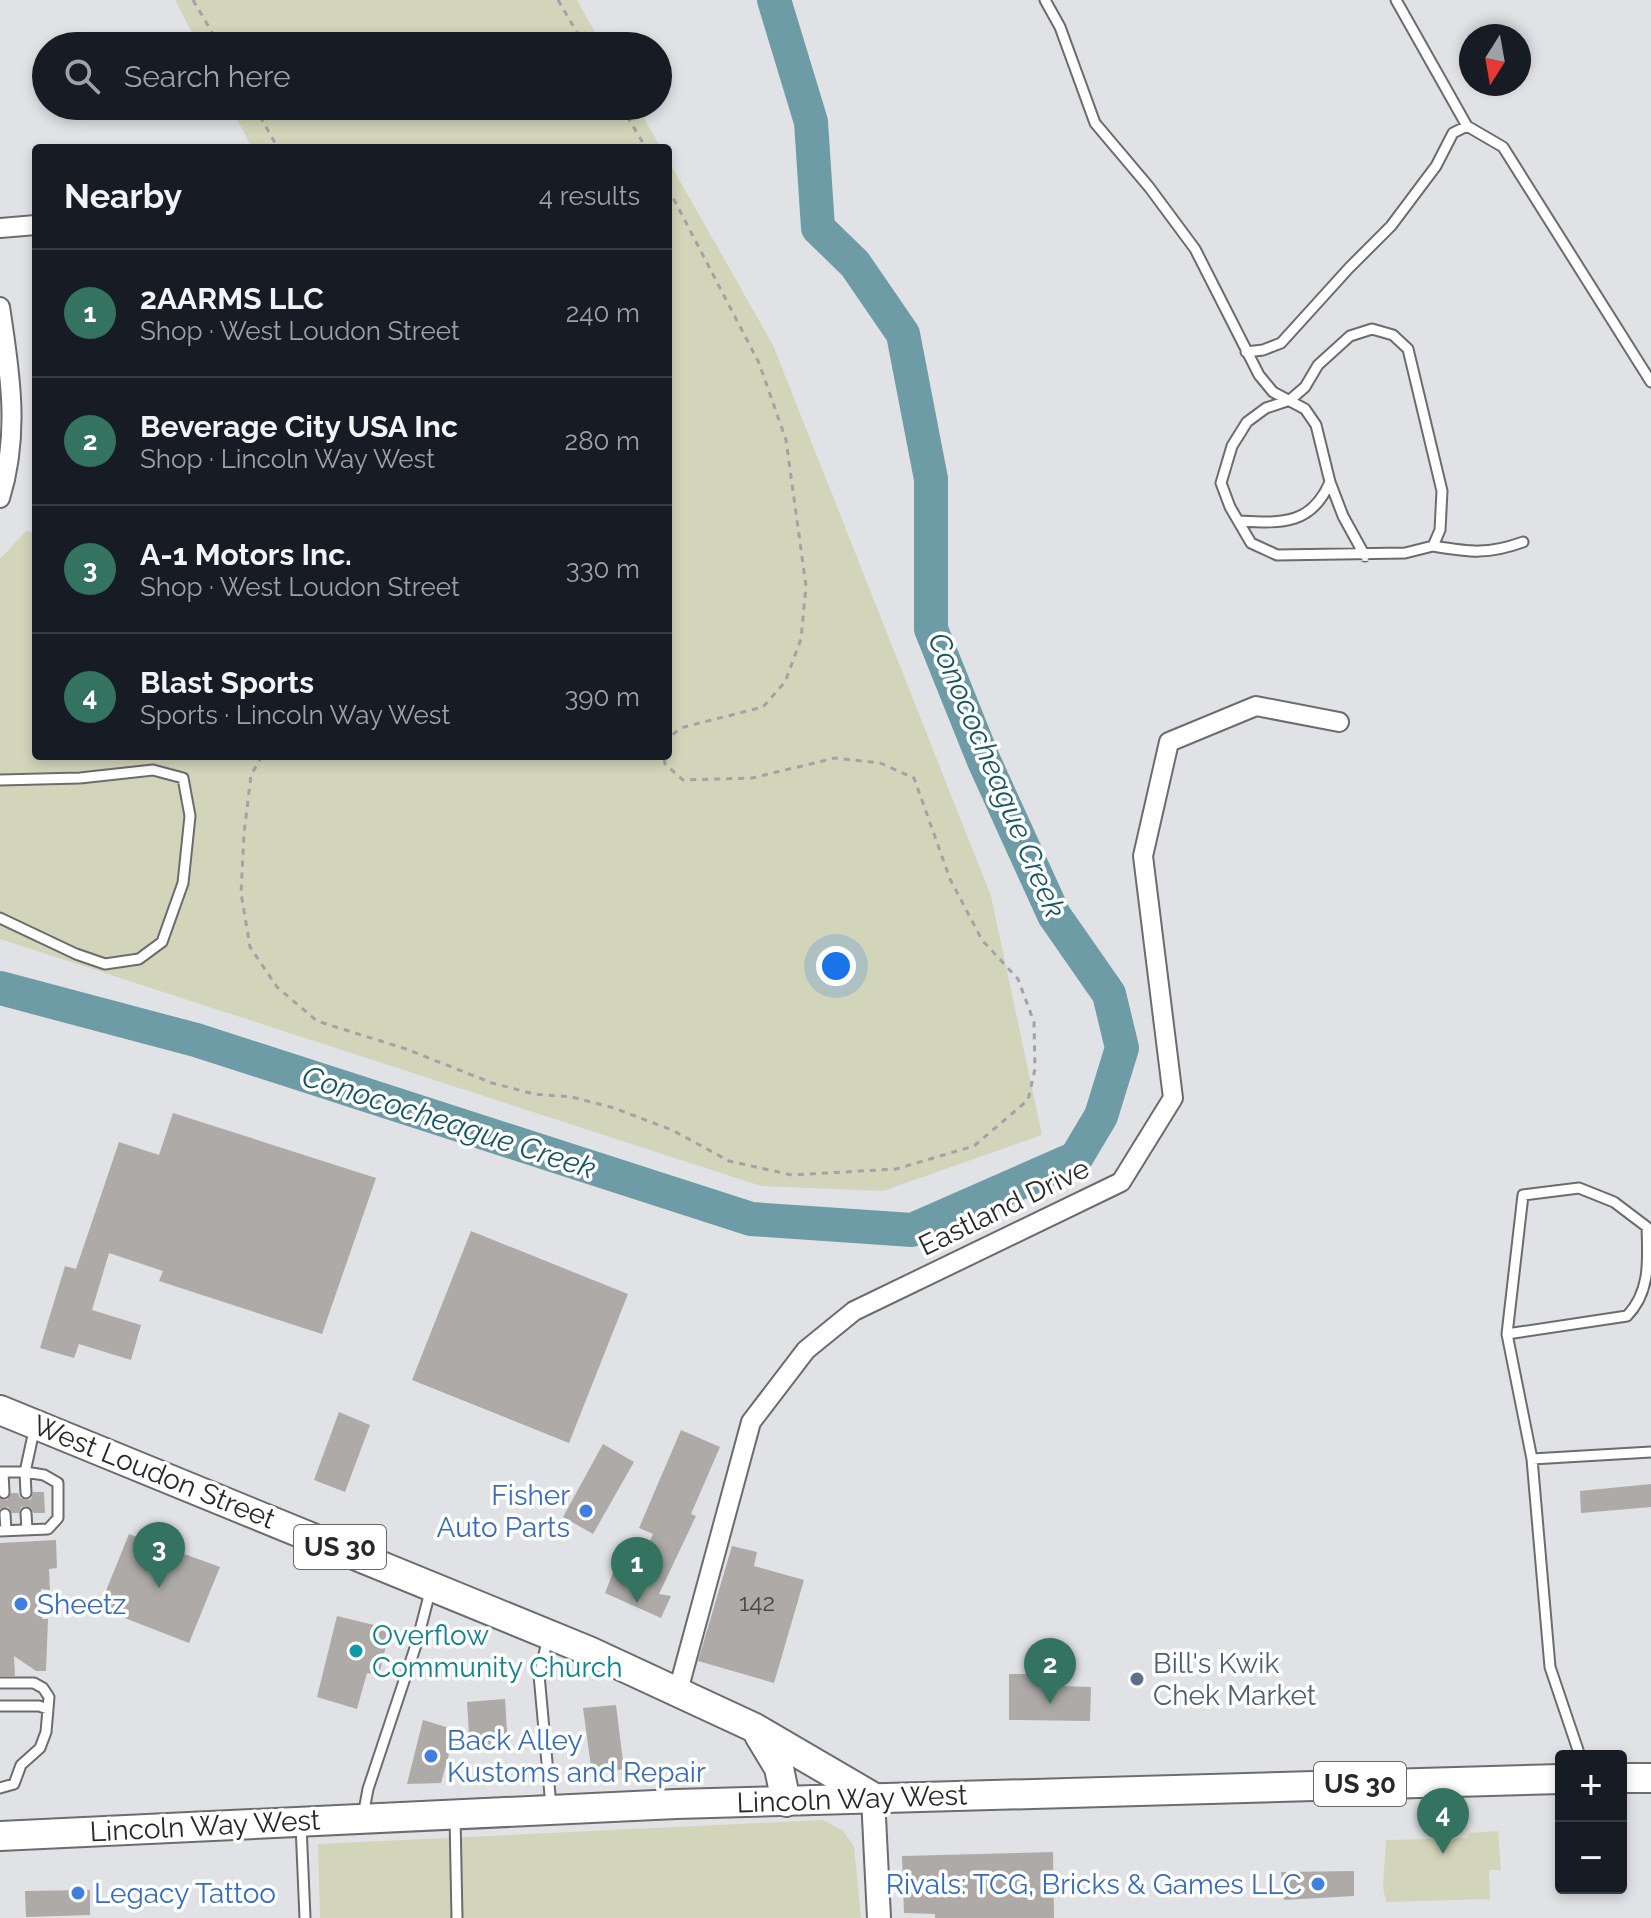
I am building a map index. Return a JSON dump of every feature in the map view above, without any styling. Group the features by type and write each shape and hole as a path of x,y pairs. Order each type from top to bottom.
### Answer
{"highway":[{"name":"West Loudon Street","path":"0,1410 432,1585 678,1691 755,1728 873,1797"},
{"path":"755,1728 779,1768 786,1802"},
{"path":"1627,1778 1651,1778"},
{"name":"Lincoln Way West","path":"0,1836 455,1813 873,1797 1555,1779"}],"street":[{"path":"0,228 32,225"},
{"path":"0,307 11,381 13,425 8,474 0,498"},
{"name":"Eastland Drive","path":"678,1691 751,1422 806,1350 854,1311 1121,1182 1173,1098 1143,856 1169,742 1256,706 1339,722"},
{"path":"873,1797 879,1918"}],"lane":[{"path":"1045,0 1060,27 1095,123 1149,187 1195,249 1259,375 1273,392 1305,409 1316,425 1330,482 1343,516 1365,556"},
{"path":"1396,0 1467,126 1503,147 1651,382"},
{"path":"1246,352 1281,343 1391,226 1436,166 1453,133 1467,126"},
{"path":"1433,546 1440,530 1442,491 1408,349 1393,335 1372,329 1350,336 1318,365 1305,387 1290,400 1266,408 1247,422 1232,446 1221,483 1251,543 1277,555 1365,556 1405,553 1433,546 1466,552 1495,552 1523,542"},
{"path":"1238,521 1278,523 1301,516 1321,503 1330,482"},
{"path":"0,780 80,778 153,770 183,778 190,816 183,883 178,898 162,942 139,959 105,964 76,954 0,918"},
{"path":"1507,1334 1627,1316 1640,1303 1648,1275 1647,1227 1614,1202 1579,1188 1523,1195 1507,1334 1532,1459 1550,1667 1578,1750"},
{"path":"26,1493 25,1472 35,1424"},
{"path":"1532,1459 1651,1452"},
{"path":"4,1493 2,1472 44,1475 58,1483 58,1518 48,1529 3,1530 5,1514"},
{"path":"26,1513 27,1530"},
{"path":"363,1819 368,1789 417,1642 432,1585"},
{"path":"549,1634 539,1675 552,1809"},
{"path":"0,1683 34,1683 43,1688 49,1697 46,1732 40,1748 21,1765 14,1784 0,1788"},
{"path":"0,1706 39,1706 48,1709"},
{"path":"455,1813 457,1918"},
{"path":"301,1822 305,1918"}],"path":[{"path":"193,0 212,32"},
{"path":"558,0 577,32"},
{"path":"262,120 276,144"},
{"path":"629,120 644,144"},
{"path":"672,196 759,363 786,440 806,586 801,639 785,682 763,707 680,728 672,735"},
{"path":"260,760 251,775 243,849 241,893 250,947 277,987 317,1021 406,1049 492,1083 614,1108 672,1130 729,1161 792,1175 896,1169 974,1146 1028,1100 1035,1069 1034,1022 1018,979 982,940 950,879 914,778 880,763 835,758 752,778 683,780 664,760"}],"green space":[{"path":"175,0 577,0 595,32 192,32"},
{"path":"237,120 645,120 659,144 250,144"},
{"path":"672,167 773,345 991,896 1042,1135 883,1191 761,1186 0,939 0,559 26,531 32,532 32,760 672,760"},
{"path":"823,1820 843,1831 854,1846 861,1918 320,1918 318,1844"},
{"path":"1498,1831 1501,1870 1489,1870 1490,1899 1386,1902 1383,1887 1386,1840 1468,1838 1469,1833"}],"building":[{"path":"173,1113 376,1178 322,1334 159,1281 163,1271 109,1253 92,1310 141,1325 131,1360 79,1344 74,1358 40,1348 65,1266 76,1269 119,1142 159,1155"},
{"path":"471,1231 628,1294 569,1443 412,1380"},
{"path":"339,1412 370,1425 345,1492 314,1480"},
{"path":"681,1430 720,1447 691,1514 696,1516 659,1594 671,1596 661,1618 605,1593 617,1562 636,1570 653,1534 639,1528"},
{"path":"603,1444 634,1462 593,1534 563,1517"},
{"path":"1651,1484 1651,1507 1581,1513 1580,1491"},
{"name":"Sheetz","path":"33,1492 44,1492 45,1513 34,1513 26,1506 21,1507 19,1513 12,1513 8,1507 0,1509 0,1499 7,1500 11,1493 18,1493 20,1498 26,1500 31,1499"},
{"path":"129,1534 220,1567 189,1643 99,1608"},
{"name":"Sheetz","path":"56,1540 57,1568 49,1569 50,1590 41,1589 42,1619 48,1619 46,1671 36,1671 14,1656 15,1676 0,1676 0,1543"},
{"path":"732,1546 757,1552 754,1566 804,1580 774,1683 698,1661"},
{"name":"Overflow Community Church","path":"337,1616 390,1629 379,1675 367,1673 357,1709 317,1697"},
{"path":"1009,1674 1059,1674 1059,1686 1091,1687 1090,1721 1009,1720"},
{"path":"505,1699 508,1747 450,1750 441,1783 407,1784 423,1720 469,1734 467,1702"},
{"path":"616,1705 624,1769 592,1774 583,1708"},
{"path":"1053,1852 1054,1918 935,1918 935,1914 904,1913 902,1856"},
{"name":"Rivals: TCG, Bricks & Games LLC","path":"1354,1871 1354,1896 1284,1900 1281,1872"},
{"path":"90,1890 90,1915 26,1917 25,1891"}],"waterway":[{"name":"Conococheague Creek","path":"0,988 196,1040 751,1219 912,1230 1076,1158 1101,1116 1122,1048 1109,994 1054,915 984,761 931,629 931,479 903,334 855,264 818,228 811,122 774,0"}],"place":[{"name":"Fisher Auto Parts","path":"586,1511"},
{"name":"A-1 Motors Inc.","path":"159,1588"},
{"name":"2AARMS LLC","path":"637,1603"},
{"name":"Sheetz","path":"21,1604"},
{"name":"Overflow Community Church","path":"356,1651"},
{"name":"Bill's Kwik Chek Market","path":"1137,1679"},
{"name":"Beverage City USA Inc","path":"1050,1704"},
{"name":"Back Alley Kustoms and Repair","path":"431,1756"},
{"name":"Blast Sports","path":"1443,1854"},
{"name":"Rivals: TCG, Bricks & Games LLC","path":"1318,1884"},
{"name":"Legacy Tattoo","path":"78,1893"}]}
